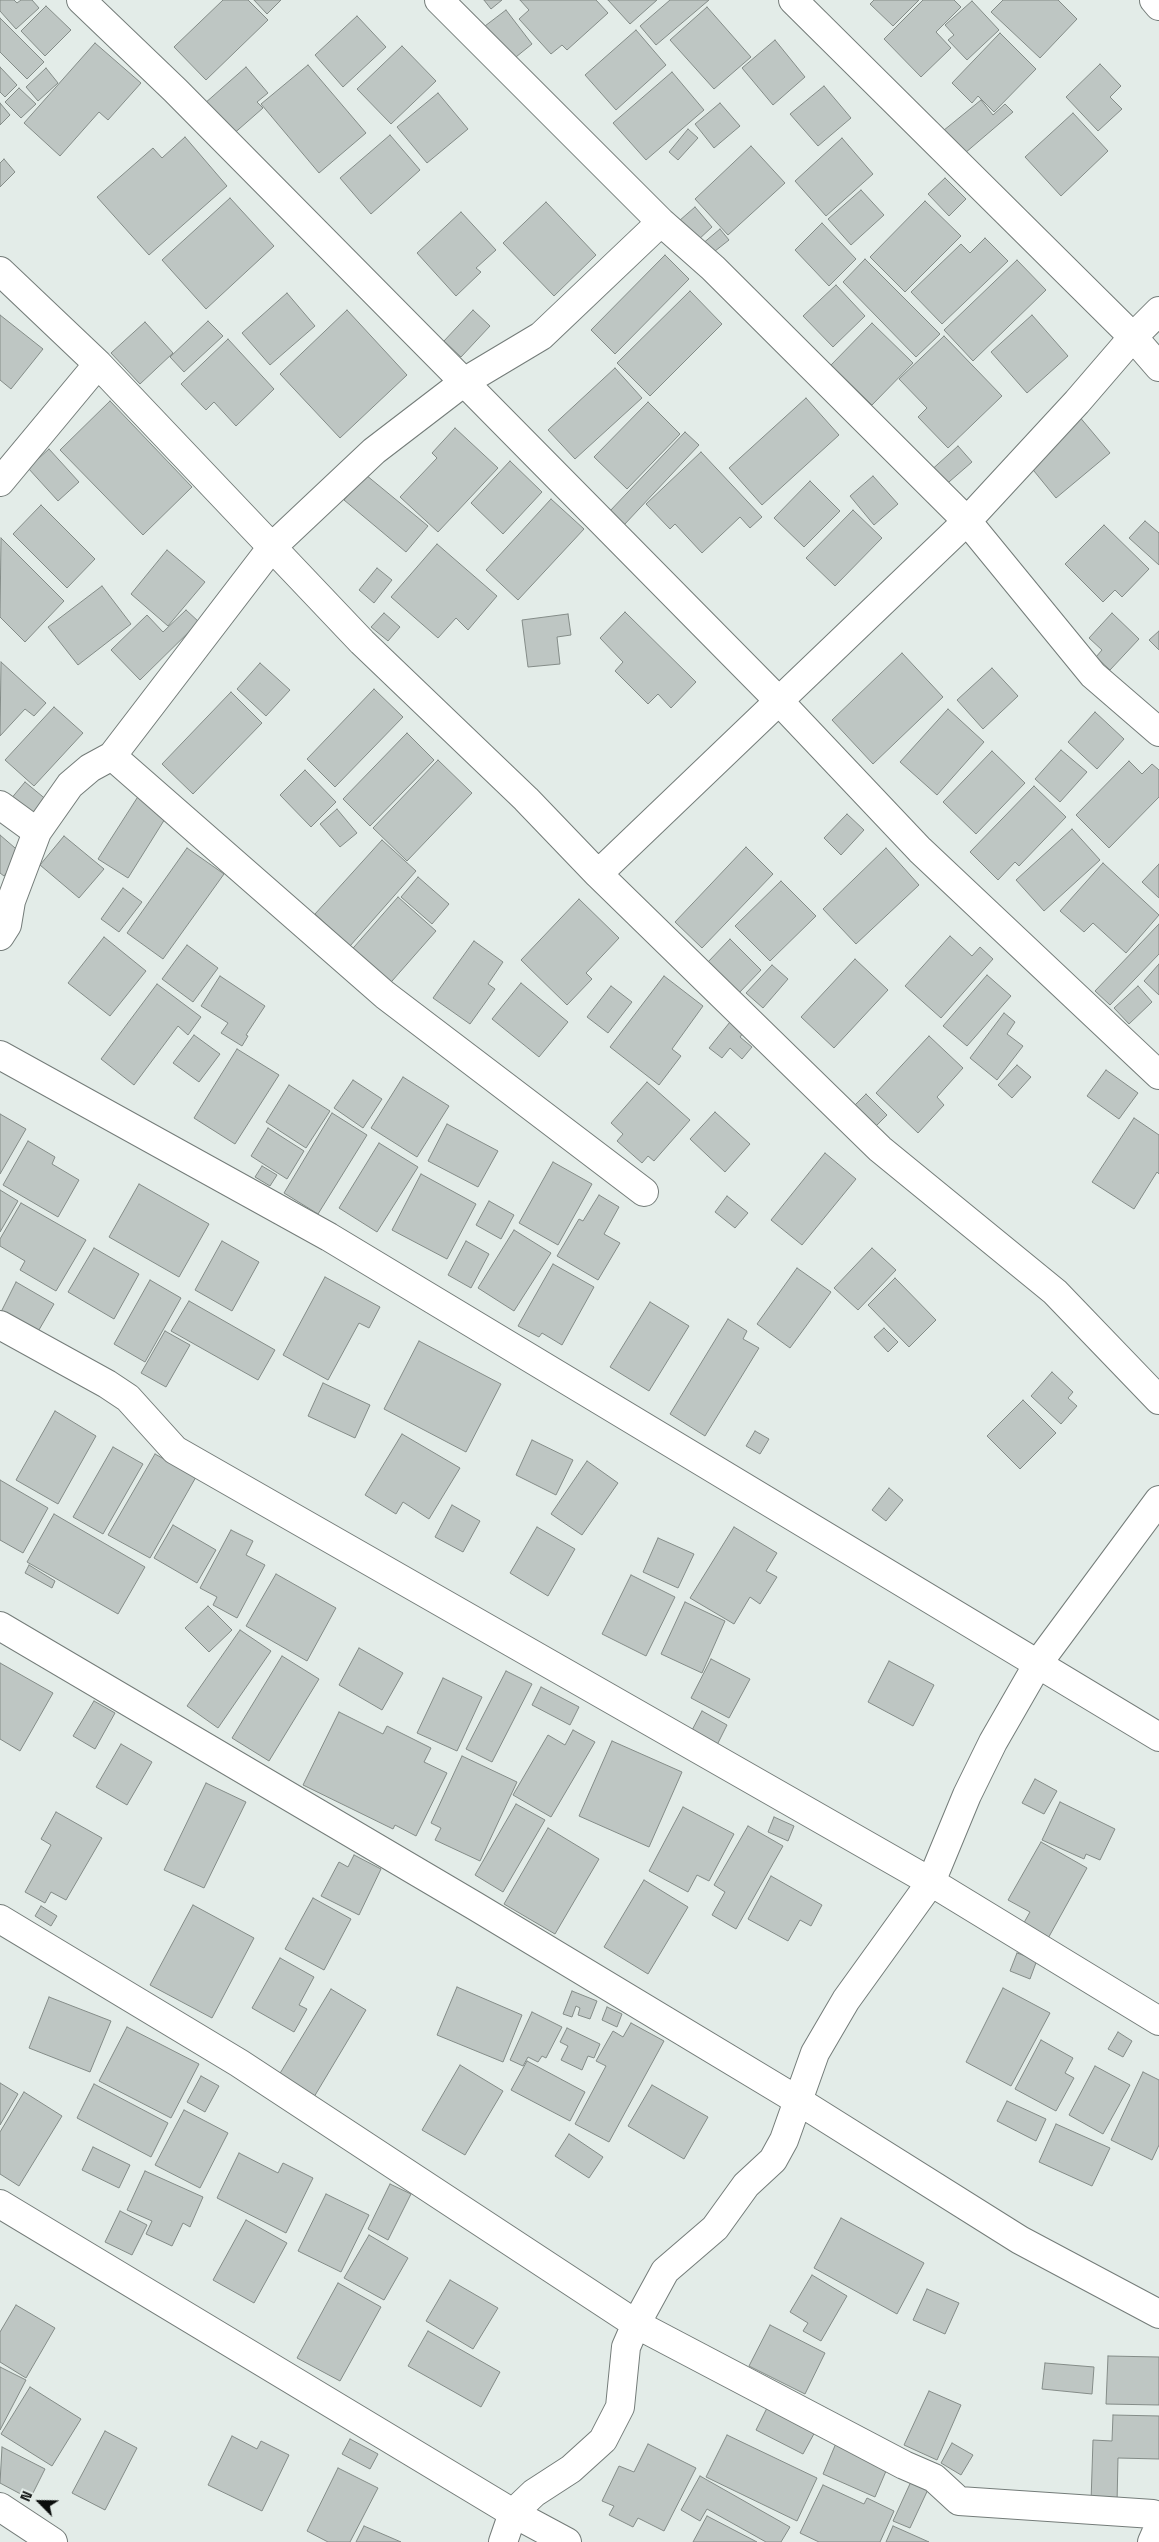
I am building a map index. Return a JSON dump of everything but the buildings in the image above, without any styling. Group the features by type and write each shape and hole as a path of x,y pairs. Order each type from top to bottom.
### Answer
{"street":[{"path":"80,0 175,90 464,382 778,700 920,850 1159,1075"},
{"path":"439,0 660,222 713,268 967,521 1093,675 1159,732"},
{"path":"793,0 1133,337 1159,367"},
{"path":"1154,0 1159,6"},
{"path":"0,936 6,925 11,901 37,832 70,785 90,768 112,756 272,547 374,451 464,382 541,336 660,222"},
{"path":"0,270 98,364 362,642 526,799 598,874 880,1149 1055,1292 1159,1400"},
{"path":"598,874 967,521 1077,402 1133,337 1159,311"},
{"path":"0,482 98,364"},
{"path":"112,756 385,995 644,1192"},
{"path":"0,805 37,832"},
{"path":"0,1055 329,1237 1039,1662 1159,1737"},
{"path":"0,1325 107,1384 128,1398 175,1450 931,1882 1159,2021"},
{"path":"502,2542 513,2513 534,2494 571,2469 604,2440 620,2407 626,2347 636,2324 666,2271 715,2228 746,2184 773,2160 784,2140 815,2053 846,2000 931,1882 967,1795 993,1742 1039,1662 1159,1500"},
{"path":"0,1626 475,1906 798,2100 1020,2240 1159,2314"},
{"path":"0,1920 239,2064 636,2324 904,2465 934,2478 959,2501 1153,2514 1159,2517"},
{"path":"0,2204 513,2513 566,2542"},
{"path":"0,2507 53,2542"},
{"path":"1152,2542 1159,2526"}]}
